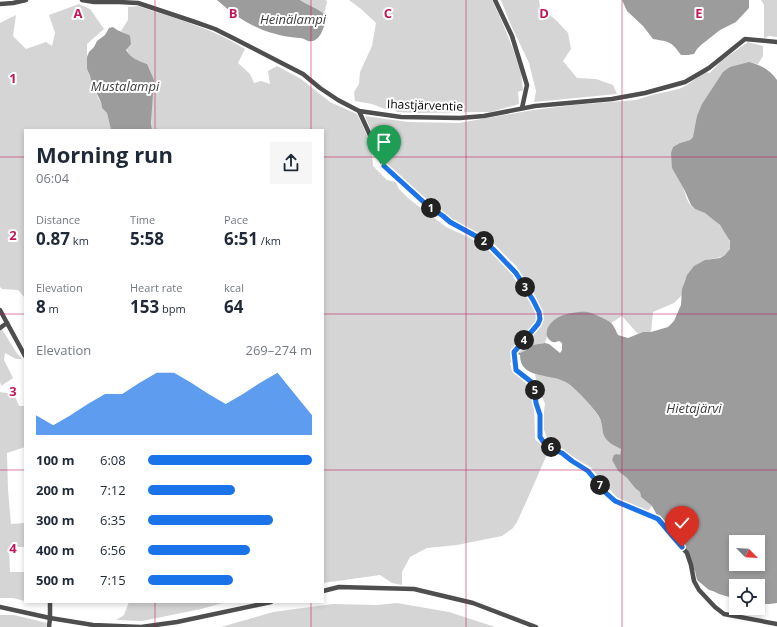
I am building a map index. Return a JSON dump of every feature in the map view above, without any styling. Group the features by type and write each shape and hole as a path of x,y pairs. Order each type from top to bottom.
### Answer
{"street":[{"path":"0,4 26,0"},
{"name":"Ihastjärventie","path":"82,0 94,2 138,3 215,29 302,74 338,100 359,111 401,117 460,118 484,116 534,106 612,99 685,82 709,68 745,39 777,42"},
{"path":"495,0 512,36 527,85 522,108"},
{"path":"359,111 384,166 424,202 450,222 483,240 516,273 537,306 540,319 538,324 514,352 516,370 534,384 536,403 540,415 540,437 545,444 562,453 588,471 606,493 615,501 658,519 687,553 691,564 694,581 699,590 724,614 777,624"},
{"path":"0,310 24,354"},
{"path":"0,328 7,323"},
{"path":"324,591 339,587 414,589 473,602 536,627"},
{"path":"49,627 50,603"},
{"path":"0,607 92,625 141,627 177,622 266,603"}],"shaded area":[{"path":"300,0 326,0 327,2 324,14 306,4"},
{"path":"349,0 492,0 513,49 521,73 523,90 518,92 519,104 491,112 418,113 397,112 393,109 385,109 372,104 355,101 354,92 359,84 360,72 372,46 376,23"},
{"path":"501,0 539,0 540,7 557,21 568,33 571,49 563,61 577,78 596,79 613,85 617,94 534,102 536,91 529,63"},
{"path":"761,0 777,0 777,37 769,36 764,38 764,5"},
{"path":"79,4 90,9 104,29 87,44 87,69 101,102 102,108 107,113 111,129 24,129 24,297 18,290 2,289 0,287 0,23 16,15 13,36 26,49 46,42 52,46 55,33 49,15"},
{"path":"138,6 179,19 206,29 245,49 238,63 250,74 254,83 261,81 270,84 268,71 277,66 301,79 330,102 357,114 371,144 373,166 387,180 396,182 399,189 409,199 446,227 487,248 512,272 513,277 530,297 538,317 537,323 525,340 512,350 513,362 510,363 512,371 529,386 534,401 535,439 548,452 517,522 513,528 502,536 457,545 427,548 410,557 402,572 402,585 392,583 380,575 324,583 324,129 152,129 147,64 137,60 129,54 127,46 128,35 121,31 128,20 128,7"},
{"path":"748,42 763,46 763,56 758,64 749,63 693,137 690,140 680,143 682,176 687,200 691,206 709,215 718,223 729,238 730,248 726,255 704,261 691,270 683,284 682,295 674,303 653,312 651,332 643,332 638,334 622,316 611,323 587,312 546,331 547,336 545,343 529,346 526,350 520,353 518,352 542,317 537,301 516,266 491,241 487,241 445,216 388,166 365,116 408,122 459,123 533,110 636,100 679,89 687,85 705,72 710,73 721,61"},
{"path":"0,326 22,359 16,359 5,353 4,360 13,378 1,386 0,381"},
{"path":"535,374 550,376 565,381 575,388 591,406 600,418 606,438 621,449 620,455 612,460 618,471 640,492 641,497 652,506 647,512 620,501 590,467 548,440 542,425 545,404 537,385"},
{"path":"0,392 14,394 19,406 24,406 24,447 7,453 11,524 24,523 24,547 9,547 10,572 24,572 24,601 13,598 0,598"},
{"path":"129,603 222,603 142,621 116,620 124,615"},
{"path":"397,603 449,612 495,627 221,627 273,612 333,604 377,605"},
{"path":"0,615 14,615 47,623 46,627 0,627"}],"water":[{"name":"Heinälampi","path":"217,0 300,0 324,14 326,21 318,38 313,41 308,41 302,38 275,34 254,26 235,15"},
{"path":"622,0 749,0 749,8 736,22 720,30 701,45 694,54 681,55 670,43 653,39 643,26 627,11"},
{"name":"Mustalampi","path":"113,27 130,36 131,44 126,50 135,59 147,64 154,80 152,129 111,129 107,113 102,108 101,102 92,84 87,69 87,57 89,52 97,41 105,35 109,28"},
{"name":"Hietajärvi","path":"749,62 765,68 777,80 777,603 770,604 765,604 765,579 729,579 729,597 709,590 697,580 695,571 685,548 675,534 659,519 652,506 641,497 640,492 618,471 612,460 614,455 620,455 621,449 613,445 604,436 602,424 598,415 580,394 569,384 562,380 538,375 525,369 521,363 520,355 516,353 519,350 518,352 520,353 526,350 529,346 545,343 549,344 560,353 562,350 562,343 559,341 551,341 546,332 550,324 557,318 572,313 587,312 599,316 611,323 618,335 628,338 643,332 651,332 668,327 674,321 681,305 682,289 687,275 694,266 705,260 720,258 730,249 730,241 720,225 705,213 695,209 691,205 672,168 671,153 673,147 690,140 693,137 697,116 702,104 723,72 730,67"}],"route":[{"path":"384,166 428,206 450,222 483,240 493,249 516,273 537,306 540,319 538,324 514,352 516,370 534,384 536,403 540,415 540,437 545,444 562,453 588,471 606,493 615,501 658,519 682,547"}]}
